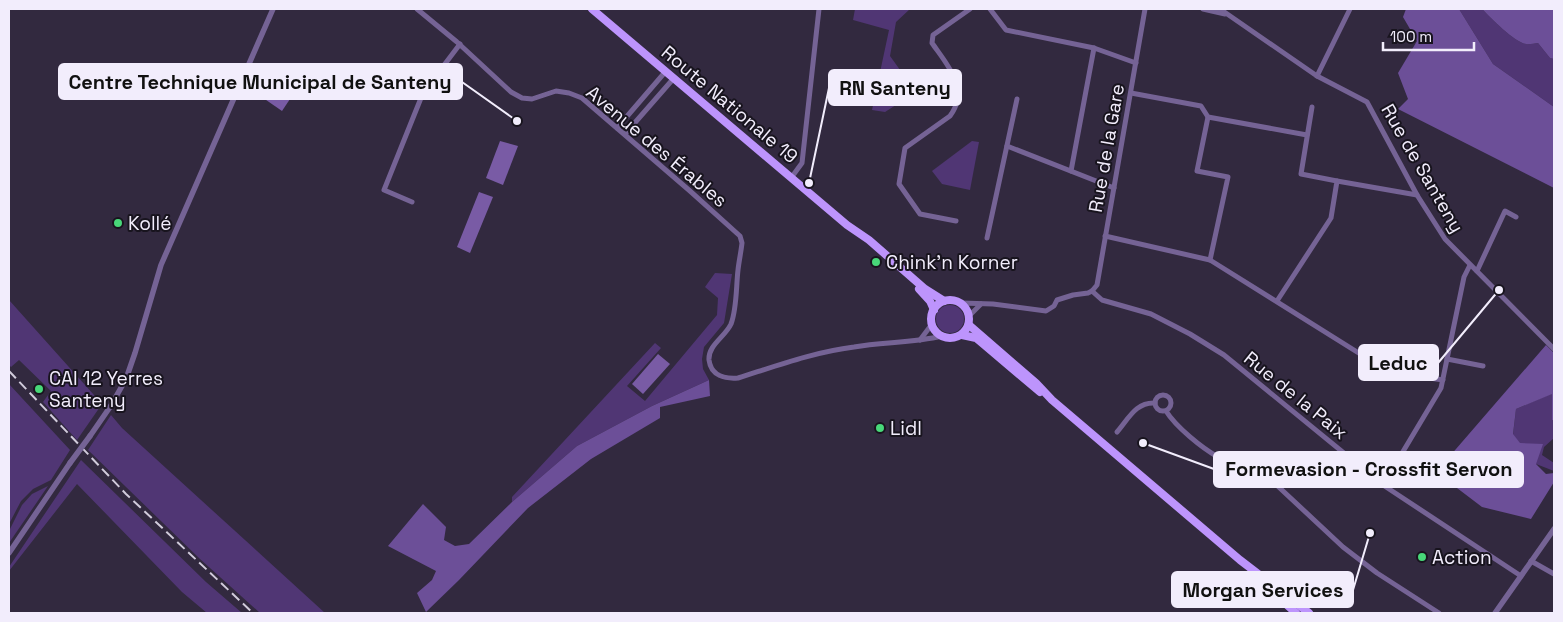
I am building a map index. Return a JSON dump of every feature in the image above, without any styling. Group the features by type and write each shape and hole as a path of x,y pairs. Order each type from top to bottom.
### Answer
{"main road":[{"name":"Route Nationale 19","path":"592,9 847,225 869,240 925,289 944,301"},
{"name":"Route Nationale 19","path":"847,225 858,238 922,292 930,301 934,310"},
{"path":"1052,400 969,320 967,310 961,303 951,300 944,301 934,310 931,318 934,330 942,336 950,338 962,335 976,338 982,342 1024,380 1052,400 1240,560 1309,613"},
{"path":"962,335 969,320"},
{"path":"1240,560 1266,587 1296,613"}],"street":[{"path":"9,553 110,407 126,379 136,353 161,265 273,9"},
{"name":"Avenue des Érables","path":"417,9 460,44 511,92 522,98 532,99 556,91 582,98 690,190 740,236 742,243 731,323 713,347 710,355 712,369 719,376 725,379 738,378 830,351 920,340"},
{"path":"792,178 802,163 819,9"},
{"path":"956,221 920,214 899,184 905,148 950,116 954,110 958,90 957,82 932,43 934,35 970,9"},
{"path":"990,9 1006,30 1094,48 1136,63"},
{"name":"Rue de la Gare","path":"1092,291 1097,286 1146,9"},
{"path":"1203,9 1228,12"},
{"name":"Rue de Santeny","path":"1220,9 1228,12 1317,76 1367,102 1417,195 1445,239 1554,349"},
{"path":"1317,76 1350,9"},
{"path":"412,202 384,190 423,93 460,44"},
{"path":"1071,172 1094,48"},
{"path":"618,128 666,71"},
{"path":"625,134 674,78"},
{"path":"1131,93 1201,106 1208,117 1197,172 1228,177 1210,260"},
{"path":"987,238 1018,99"},
{"path":"1312,107 1301,174 1417,195"},
{"path":"1208,117 1307,135"},
{"path":"1007,146 1114,188"},
{"path":"1277,301 1331,218 1337,181"},
{"path":"1477,271 1505,211 1516,217"},
{"path":"1105,236 1210,260 1390,372 1443,380"},
{"path":"1383,485 1438,396 1448,359 1464,277 1470,265"},
{"path":"961,303 983,303 1046,312 1054,306 1057,300 1092,291"},
{"name":"Rue de la Paix","path":"1092,291 1102,300 1151,314 1190,334 1224,355 1383,485 1521,576"},
{"path":"969,320 975,308 983,303"},
{"path":"920,340 932,324"},
{"path":"920,340 942,336"},
{"path":"1448,359 1483,366"},
{"path":"1155,404 1159,396 1167,396 1171,402 1170,407 1166,411"},
{"path":"1117,432 1140,405 1155,404 1159,410 1166,411"},
{"path":"1166,411 1170,418 1196,441 1220,458 1238,461 1255,468 1268,477 1343,547 1377,573 1439,613"},
{"path":"1495,613 1531,561 1552,536 1554,529"},
{"path":"1531,561 1554,574"}],"shaded area":[{"path":"855,9 910,9 896,22 890,56 908,81 914,79 921,89 885,112 872,110 889,30 853,20"},
{"path":"1406,9 1459,9 1493,64 1554,107 1554,188 1398,109 1408,99 1398,73 1417,41 1403,17"},
{"path":"1459,9 1482,9 1515,39 1527,44 1538,43 1550,58 1554,59 1554,107 1493,64"},
{"path":"1482,9 1554,10 1554,59 1550,58 1538,43 1527,44 1515,39"},
{"path":"264,81 290,99 282,111 256,93"},
{"path":"500,141 518,146 503,185 486,178"},
{"path":"972,141 979,142 970,190 942,184 932,171"},
{"path":"479,192 493,197 470,253 457,247"},
{"path":"715,273 732,274 724,323 704,347 703,369 709,380 652,406 577,446 512,502 512,497 655,343 661,348 627,386 645,401 717,315 718,298 705,287"},
{"path":"9,300 102,404 77,440 43,402 51,391 19,360 11,367 9,365"},
{"path":"950,305 960,309 964,319 960,329 950,333 940,329 936,319 940,309"},
{"path":"1546,345 1554,353 1554,421 1552,420 1552,394 1516,409 1513,434 1520,443 1543,444 1536,464 1546,474 1554,473 1554,482 1531,519 1482,507 1457,488 1424,486"},
{"path":"658,354 670,364 643,394 632,384"},
{"path":"709,380 710,396 660,407 660,418 591,459 528,508 426,612 417,593 432,580 436,571 388,546 423,504 446,527 444,540 455,546 469,544 512,502 577,446 652,406"},
{"path":"9,384 70,450 51,480 33,489 21,501 9,524"},
{"path":"1553,393 1552,420 1554,421 1554,438 1544,447 1542,455 1554,463 1554,471 1536,464 1513,435 1516,409"},
{"path":"111,415 122,428 325,613 260,613 200,559 88,450"},
{"path":"81,460 206,582 242,613 207,613 182,592 77,484 9,571 9,567"},
{"path":"48,486 9,543 9,531 22,505 32,494"}],"railway":[{"path":"9,371 126,494 253,613"}],"place":[{"name":"Centre Technique Municipal de Santeny","path":"517,121"},
{"name":"RN Santeny","path":"809,183"},
{"name":"Kollé","path":"118,223"},
{"name":"Chink'n Korner","path":"876,262"},
{"name":"Leduc","path":"1499,290"},
{"name":"CAI 12 Yerres Santeny","path":"39,389"},
{"name":"Lidl","path":"880,428"},
{"name":"Formevasion - Crossfit Servon","path":"1143,443"},
{"name":"Morgan Services","path":"1370,533"},
{"name":"Action","path":"1422,557"}]}
